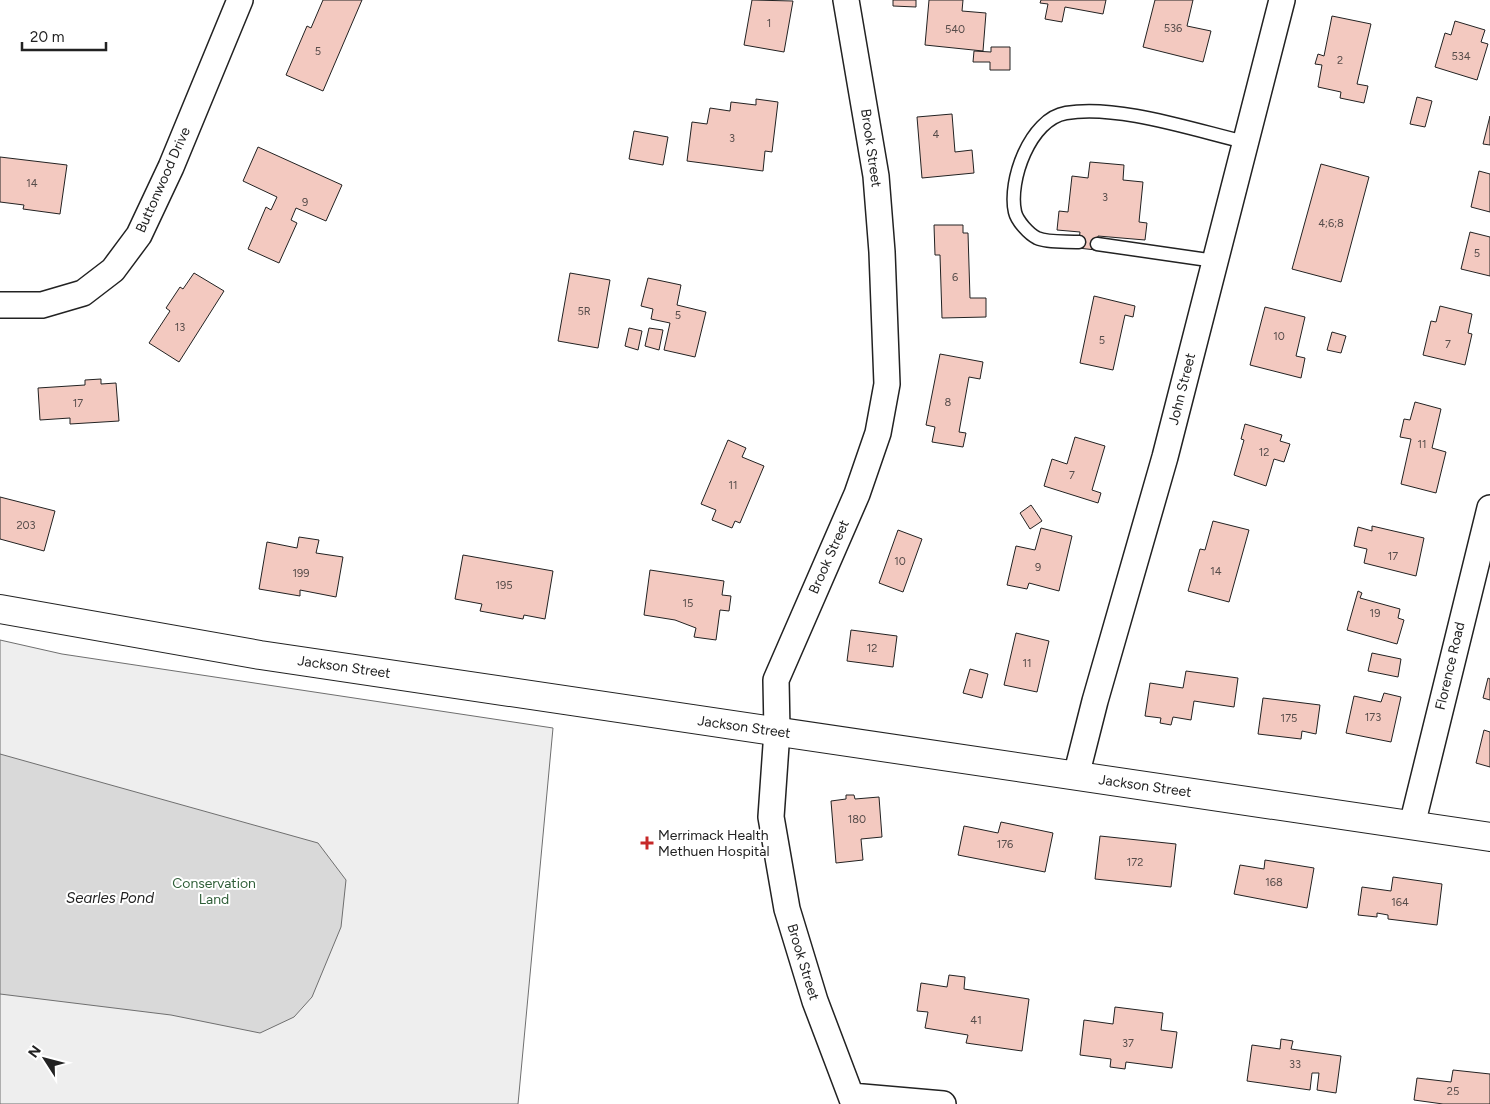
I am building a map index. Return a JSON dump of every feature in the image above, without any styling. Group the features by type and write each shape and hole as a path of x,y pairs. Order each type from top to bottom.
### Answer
{"main road":[{"name":"Jackson Street","path":"0,609 260,655 1490,837"}],"street":[{"name":"Buttonwood Drive","path":"0,305 42,305 83,294 113,270 139,235 171,167 240,0"},
{"name":"Brook Street","path":"846,0 876,176 882,252 887,384 878,433 857,494 797,627 776,680 777,731 771,817 786,909 815,1001 852,1100"},
{"name":"John Street","path":"1076,776 1095,701 1165,457 1282,0"},
{"name":"Florence Road","path":"1412,825 1490,508"},
{"path":"852,1100 943,1104"}],"lane":[{"path":"1078,242 1038,238 1028,231 1015,213 1016,179 1028,144 1039,128 1051,117 1066,113 1114,112 1245,142"},
{"path":"1097,244 1215,261"}],"green space":[{"name":"Conservation Land","path":"0,640 62,654 553,728 518,1104 0,1104"}],"water":[{"name":"Searles Pond","path":"0,754 318,843 346,880 341,927 312,997 294,1017 260,1033 171,1015 0,994"}],"building":[{"path":"323,0 362,0 323,91 286,75 307,26 311,28"},
{"path":"752,0 793,1 784,52 744,45"},
{"path":"893,0 916,0 916,7 893,6"},
{"path":"929,0 963,0 962,11 986,13 983,51 925,45"},
{"path":"1041,0 1106,0 1103,14 1065,7 1062,22 1045,19 1048,4 1040,3"},
{"path":"1155,0 1193,0 1187,26 1211,31 1203,62 1143,47"},
{"path":"1332,16 1371,24 1357,84 1368,86 1364,103 1340,98 1341,92 1318,87 1322,65 1315,64 1318,54 1324,56"},
{"path":"1455,21 1485,30 1481,42 1488,44 1477,80 1435,67 1445,33 1451,35"},
{"path":"991,47 1010,47 1010,70 990,70 990,62 973,62 974,51 991,52"},
{"path":"1417,97 1432,101 1425,127 1410,124"},
{"path":"756,99 778,102 772,152 765,151 763,171 687,161 692,122 707,124 710,108 730,111 731,102 756,105"},
{"path":"952,114 955,152 972,150 974,173 922,178 917,117"},
{"path":"1490,116 1490,145 1483,144"},
{"path":"634,131 668,137 663,165 629,159"},
{"path":"258,147 342,185 326,221 296,208 291,220 297,223 279,263 248,249 266,207 271,210 277,197 243,181"},
{"path":"0,157 67,165 60,214 23,209 24,205 0,202"},
{"path":"1090,162 1124,165 1123,180 1143,182 1139,222 1147,223 1145,240 1098,236 1096,250 1078,248 1080,232 1057,230 1059,211 1068,212 1072,176 1088,178"},
{"path":"1321,164 1369,177 1341,282 1292,269"},
{"path":"1479,171 1490,174 1490,212 1471,207"},
{"path":"934,225 963,225 963,233 968,233 970,298 986,298 986,317 942,318 940,255 935,255"},
{"path":"1470,232 1490,237 1490,276 1461,269"},
{"path":"194,273 224,291 179,362 149,343 170,311 166,308 180,287 183,289"},
{"path":"570,273 610,280 598,348 558,341"},
{"path":"648,278 681,285 677,305 706,312 695,357 664,350 670,323 651,319 653,309 641,306"},
{"path":"1094,296 1135,306 1133,317 1125,315 1113,370 1080,363"},
{"path":"1440,306 1472,314 1468,333 1472,334 1465,365 1423,355 1431,321 1436,322"},
{"path":"1265,307 1305,317 1296,356 1305,358 1301,378 1250,365"},
{"path":"629,328 642,331 638,350 625,346"},
{"path":"649,328 663,330 659,350 645,346"},
{"path":"1332,332 1346,336 1341,353 1327,350"},
{"path":"940,354 983,362 980,379 969,377 959,432 966,433 963,447 932,442 935,427 926,425"},
{"path":"101,379 101,384 116,383 119,421 70,424 70,418 40,420 38,388 85,385 85,380"},
{"path":"1415,402 1441,409 1432,448 1446,452 1436,493 1401,484 1411,439 1400,437 1404,419 1410,420"},
{"path":"1245,424 1282,435 1280,441 1290,444 1284,462 1274,459 1266,486 1234,475 1244,440 1241,439"},
{"path":"1075,437 1105,446 1092,490 1101,493 1098,503 1044,486 1052,459 1067,464"},
{"path":"728,440 746,448 742,457 764,466 740,523 735,521 732,528 712,520 716,510 701,504"},
{"path":"0,497 55,511 44,551 0,539"},
{"path":"1031,505 1042,521 1030,529 1020,513"},
{"path":"1213,521 1249,530 1229,602 1188,591 1200,549 1205,550"},
{"path":"1372,526 1424,538 1416,576 1364,563 1367,549 1354,546 1358,527 1372,531"},
{"path":"1041,528 1072,536 1059,591 1029,583 1027,589 1007,585 1016,546 1035,550"},
{"path":"898,530 922,539 903,592 879,583"},
{"path":"299,537 319,540 316,553 343,557 336,597 300,590 300,596 259,589 267,542 297,548"},
{"path":"463,555 553,571 545,619 524,615 523,619 480,611 482,604 455,599"},
{"path":"650,570 724,581 722,595 731,596 729,611 720,610 716,640 694,637 696,628 675,620 644,615"},
{"path":"1358,591 1362,593 1360,598 1400,609 1398,618 1404,620 1397,644 1347,630"},
{"path":"851,630 897,636 893,667 847,661"},
{"path":"1016,633 1049,641 1037,692 1004,685"},
{"path":"1372,653 1401,659 1398,677 1368,671"},
{"path":"970,669 988,674 982,698 963,693"},
{"path":"1186,671 1238,678 1234,707 1194,701 1191,720 1173,717 1171,725 1160,723 1161,718 1145,716 1150,683 1183,688"},
{"path":"1488,678 1490,679 1490,700 1483,698"},
{"path":"1384,693 1401,697 1391,742 1346,733 1354,696 1381,702"},
{"path":"1263,698 1320,705 1316,734 1302,731 1301,739 1258,734"},
{"path":"1484,730 1490,732 1490,767 1476,763"},
{"path":"846,795 854,795 855,799 879,797 882,837 861,839 863,860 836,863 831,801 846,799"},
{"path":"1001,822 1053,833 1045,872 958,855 964,826 998,833"},
{"path":"1100,836 1176,844 1171,887 1095,879"},
{"path":"1265,860 1314,868 1307,908 1234,894 1240,865 1264,869"},
{"path":"1393,877 1442,884 1437,925 1388,919 1388,915 1377,913 1377,917 1358,915 1362,887 1391,891"},
{"path":"949,975 965,977 964,989 1029,999 1022,1051 966,1043 968,1035 925,1028 928,1012 917,1011 921,983 947,987"},
{"path":"1115,1007 1163,1013 1161,1030 1177,1032 1172,1068 1126,1062 1125,1069 1110,1067 1111,1059 1080,1055 1084,1020 1113,1024"},
{"path":"1281,1039 1293,1041 1291,1049 1341,1056 1336,1093 1317,1090 1319,1073 1312,1073 1310,1090 1247,1081 1252,1045 1280,1049"},
{"path":"1453,1070 1490,1074 1490,1104 1443,1104 1414,1100 1417,1078 1451,1082"}],"place":[{"name":"Merrimack Health Methuen Hospital","path":"647,843"}]}
